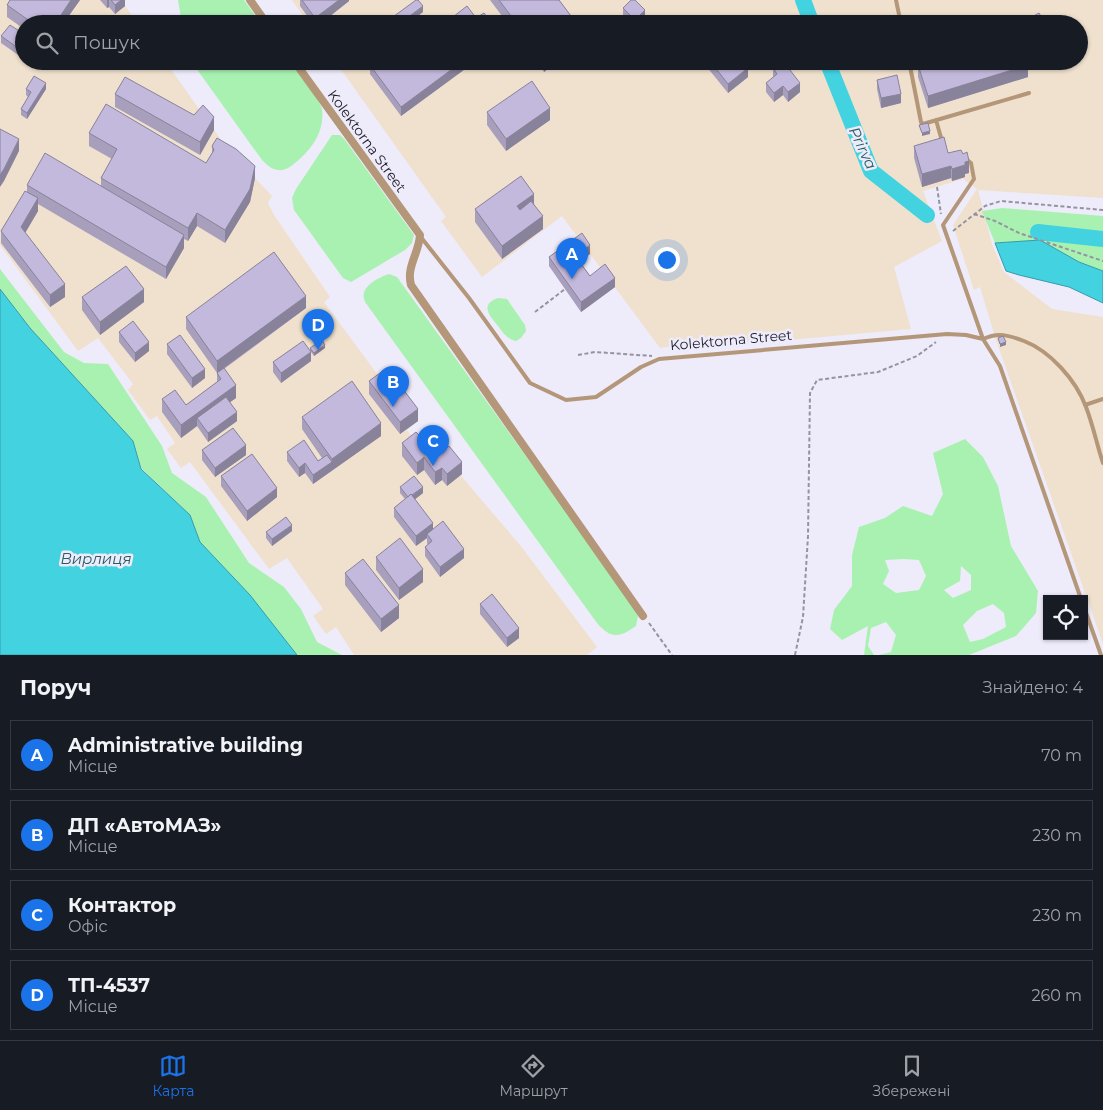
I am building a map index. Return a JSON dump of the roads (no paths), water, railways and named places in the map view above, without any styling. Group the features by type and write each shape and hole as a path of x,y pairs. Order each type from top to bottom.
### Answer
{"street":[{"path":"250,0 261,15"},
{"name":"Kolektorna Street","path":"301,70 420,235"},
{"path":"420,235 410,270 409,278 412,285 643,616"}],"lane":[{"path":"896,0 899,15"},
{"path":"911,70 921,122 923,124 1029,93"},
{"path":"936,120 943,145"},
{"path":"962,157 972,162 974,179 943,225 983,339 1000,366 1080,595"},
{"name":"Kolektorna Street","path":"420,235 469,298 530,383 566,400 596,397 641,367 659,359 947,334 966,335 983,339 994,334 1012,336 1033,344 1062,368 1085,405 1103,463"},
{"path":"1085,405 1103,399"},
{"path":"1088,619 1100,654"}],"water":[{"path":"1040,240 1079,262 1103,271 1103,303 1069,287 1006,271 995,243"},
{"name":"Вирлиця","path":"0,289 30,328 133,441 141,469 190,515 200,542 250,595 297,655 0,655"}],"waterway":[{"name":"Prirva","path":"803,0 809,15"},
{"name":"Prirva","path":"831,70 871,171 927,215"},
{"name":"Prirva","path":"1038,232 1103,239"}],"place":[{"name":"Administrative building","path":"572,279"},
{"name":"ТП-4537","path":"318,350"},
{"name":"ДП «АвтоМАЗ»","path":"393,407"},
{"name":"Контактор","path":"433,466"}]}
